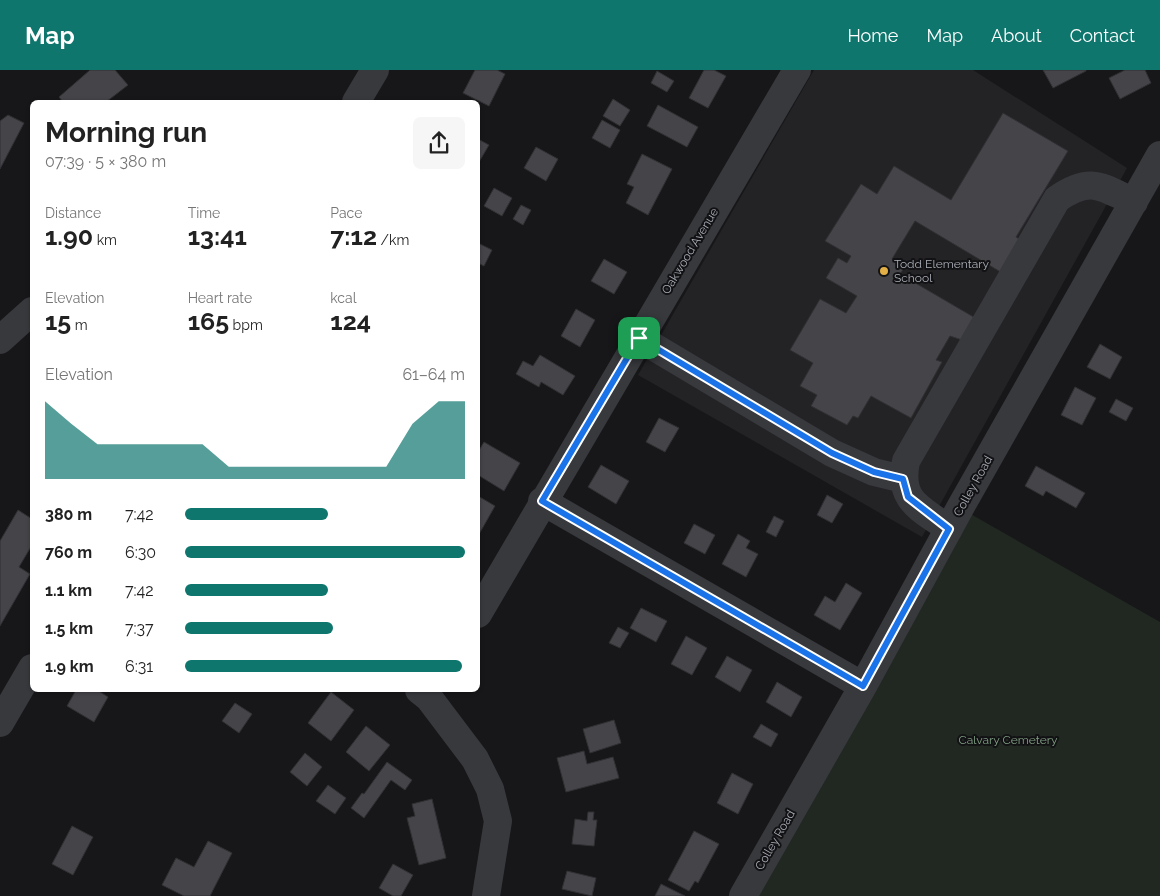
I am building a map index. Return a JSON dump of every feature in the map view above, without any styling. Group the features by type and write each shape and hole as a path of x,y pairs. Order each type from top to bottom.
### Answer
{"street":[{"path":"357,100 375,70"},
{"name":"Oakwood Avenue","path":"480,610 542,501 797,70"},
{"name":"Colley Road","path":"743,896 1160,156"},
{"path":"949,529 908,497 903,479 906,461 1057,199 1074,187 1085,185 1105,188 1134,202"},
{"path":"0,340 30,313"},
{"path":"639,338 832,453 874,472 903,479"},
{"path":"542,501 863,686"},
{"path":"0,724 30,672"},
{"path":"428,693 475,759 490,789 498,821 486,896"}],"shaded area":[{"name":"Todd Elementary School","path":"814,70 973,70 1127,168 922,537 638,375"}],"green space":[{"name":"Calvary Cemetery","path":"960,508 1160,622 1160,896 743,896"}],"building":[{"path":"90,70 115,70 128,85 109,100 61,100 59,97"},
{"path":"475,70 497,70 505,74 489,106 463,93"},
{"path":"704,70 714,70 726,76 708,108 689,98"},
{"path":"1043,70 1086,70 1086,71 1053,88"},
{"path":"1125,70 1145,70 1151,83 1120,99 1109,78"},
{"path":"657,71 674,81 667,92 651,83"},
{"path":"613,99 630,110 620,126 603,116"},
{"path":"658,105 698,127 687,147 647,126"},
{"path":"1003,113 1068,151 1016,237 1024,242 1004,274 915,221 892,259 905,267 900,274 977,319 965,341 950,336 936,360 942,362 911,418 871,396 858,418 853,416 847,425 811,406 817,395 800,386 813,363 790,350 820,299 846,313 857,296 826,278 838,258 847,263 851,256 825,241 861,184 877,194 894,166 951,200"},
{"path":"8,115 24,123 0,169 0,121"},
{"path":"602,120 620,130 610,148 592,138"},
{"path":"480,140 489,145 480,160"},
{"path":"536,147 558,159 546,181 524,168"},
{"path":"642,154 672,169 648,215 626,203 634,187 627,184"},
{"path":"494,188 512,198 502,216 484,206"},
{"path":"521,205 531,210 523,225 513,219"},
{"path":"480,244 492,250 484,266 480,264"},
{"path":"604,259 627,272 614,294 591,281"},
{"path":"576,309 595,320 580,347 561,336"},
{"path":"1100,344 1122,357 1110,379 1087,367"},
{"path":"540,355 575,376 563,395 541,382 539,387 516,374 523,361 533,366"},
{"path":"1075,387 1096,398 1082,425 1061,415"},
{"path":"1116,399 1133,408 1126,421 1109,412"},
{"path":"659,418 679,428 665,452 646,442"},
{"path":"484,442 520,463 504,491 480,476 480,449"},
{"path":"601,465 629,481 616,504 588,487"},
{"path":"1036,466 1085,493 1076,508 1046,491 1043,496 1025,486"},
{"path":"827,495 843,504 832,523 817,515"},
{"path":"480,497 495,506 480,532"},
{"path":"18,510 30,518 30,548 19,567 30,574 0,626 0,541"},
{"path":"774,516 784,521 776,537 766,532"},
{"path":"694,524 715,535 705,554 684,543"},
{"path":"738,534 750,541 746,548 758,554 746,577 722,564"},
{"path":"846,583 862,593 840,630 814,615 825,596 835,602"},
{"path":"641,608 667,621 656,642 630,628"},
{"path":"618,627 629,633 620,648 609,643"},
{"path":"686,636 707,648 692,675 671,664"},
{"path":"727,656 752,670 740,692 715,677"},
{"path":"777,682 802,697 791,717 766,702"},
{"path":"75,692 100,692 108,697 94,722 67,706"},
{"path":"331,692 354,710 331,741 308,723"},
{"path":"235,703 252,714 239,733 222,721"},
{"path":"614,720 621,743 590,753 583,729"},
{"path":"761,724 778,734 771,747 753,737"},
{"path":"366,726 390,745 369,771 346,752"},
{"path":"584,751 587,764 613,757 619,778 566,792 557,758"},
{"path":"305,753 322,767 307,786 290,772"},
{"path":"387,762 412,780 405,790 391,780 364,818 351,808 362,793 364,794"},
{"path":"732,773 753,784 738,814 717,803"},
{"path":"328,785 346,798 335,814 316,801"},
{"path":"432,799 446,858 419,865 407,818 415,816 412,804"},
{"path":"588,812 594,812 593,820 597,820 594,846 572,844 575,819 587,821"},
{"path":"72,826 93,837 73,875 52,864"},
{"path":"694,831 719,844 698,883 695,881 689,891 668,880"},
{"path":"208,841 232,853 210,896 184,896 162,885 176,858 194,867"},
{"path":"393,864 413,875 401,896 393,896 379,888"},
{"path":"567,871 596,878 592,896 562,889"},
{"path":"661,884 685,896 655,896"}],"place":[{"name":"Todd Elementary School","path":"884,271"}],"route":[{"path":"639,338 832,453 874,472 903,479 908,497 949,529 863,686 542,501 639,338"}]}
